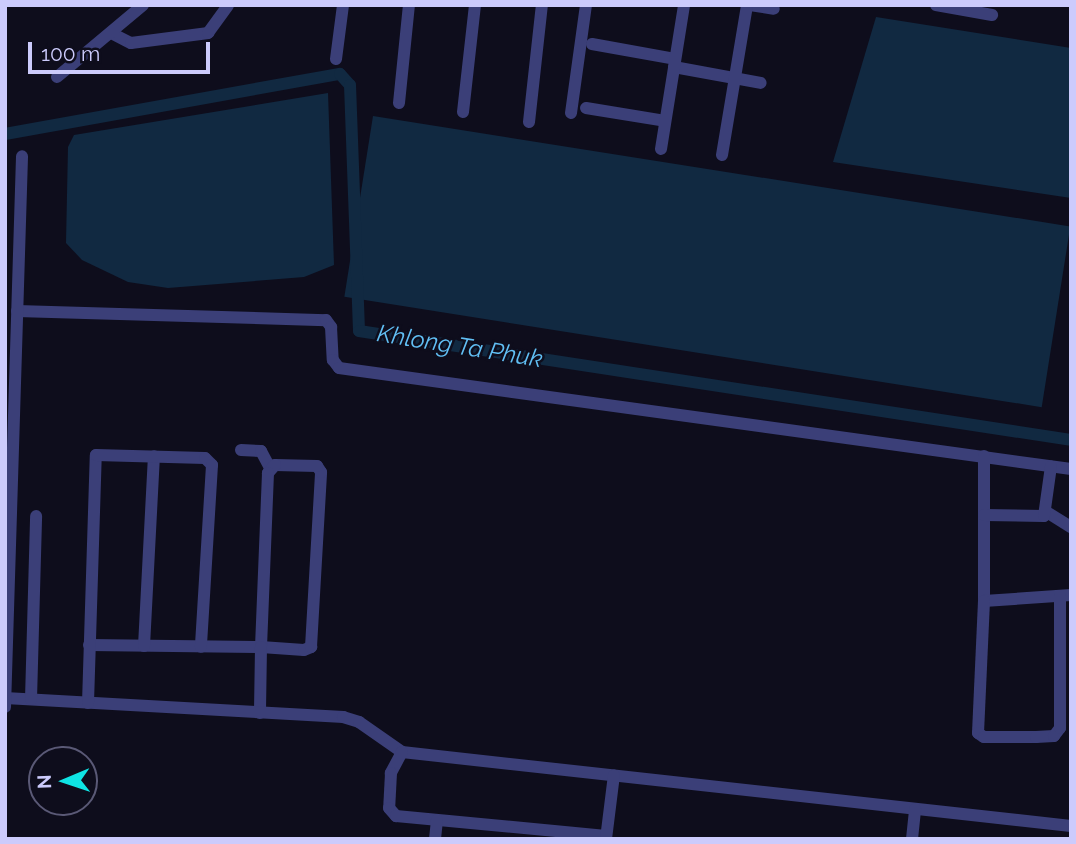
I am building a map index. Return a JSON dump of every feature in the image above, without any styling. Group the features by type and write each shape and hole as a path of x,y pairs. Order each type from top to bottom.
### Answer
{"street":[{"path":"57,77 113,34 144,5"},
{"path":"113,34 131,43 208,33 228,5"},
{"path":"336,59 343,5"},
{"path":"399,103 410,5"},
{"path":"464,112 475,5"},
{"path":"529,122 542,5"},
{"path":"571,113 586,5"},
{"path":"661,149 684,5"},
{"path":"722,155 748,5 774,9"},
{"path":"936,5 992,15"},
{"path":"592,44 761,83"},
{"path":"586,108 665,121"},
{"path":"5,707 22,156"},
{"path":"17,311 326,320 331,327 332,360 338,368 1071,469"},
{"path":"240,450 261,451 270,468 260,713"},
{"path":"88,703 93,461 102,453 205,458 212,465 201,647"},
{"path":"144,646 154,456"},
{"path":"984,456 984,601 978,733 984,737 1071,736"},
{"path":"89,645 304,650 314,641 321,472 317,466 270,468"},
{"path":"984,515 1044,516 1051,466"},
{"path":"1045,511 1071,527"},
{"path":"30,699 36,516"},
{"path":"984,601 1065,595 1060,728 1054,736"},
{"path":"5,698 343,717 359,722 402,752 614,775 770,796 1071,826"},
{"path":"402,752 391,773 392,814 496,832 606,837 614,775"},
{"path":"912,839 915,809"},
{"path":"435,839 437,820"}],"water":[{"path":"876,17 1071,48 1071,198 833,162"},
{"path":"328,93 334,265 304,277 168,288 128,282 82,260 66,243 68,147 74,135"},
{"path":"373,116 1070,226 1042,407 344,297"}],"waterway":[{"name":"Khlong Ta Phuk","path":"5,134 340,74 350,85 359,331 1071,440"}]}
